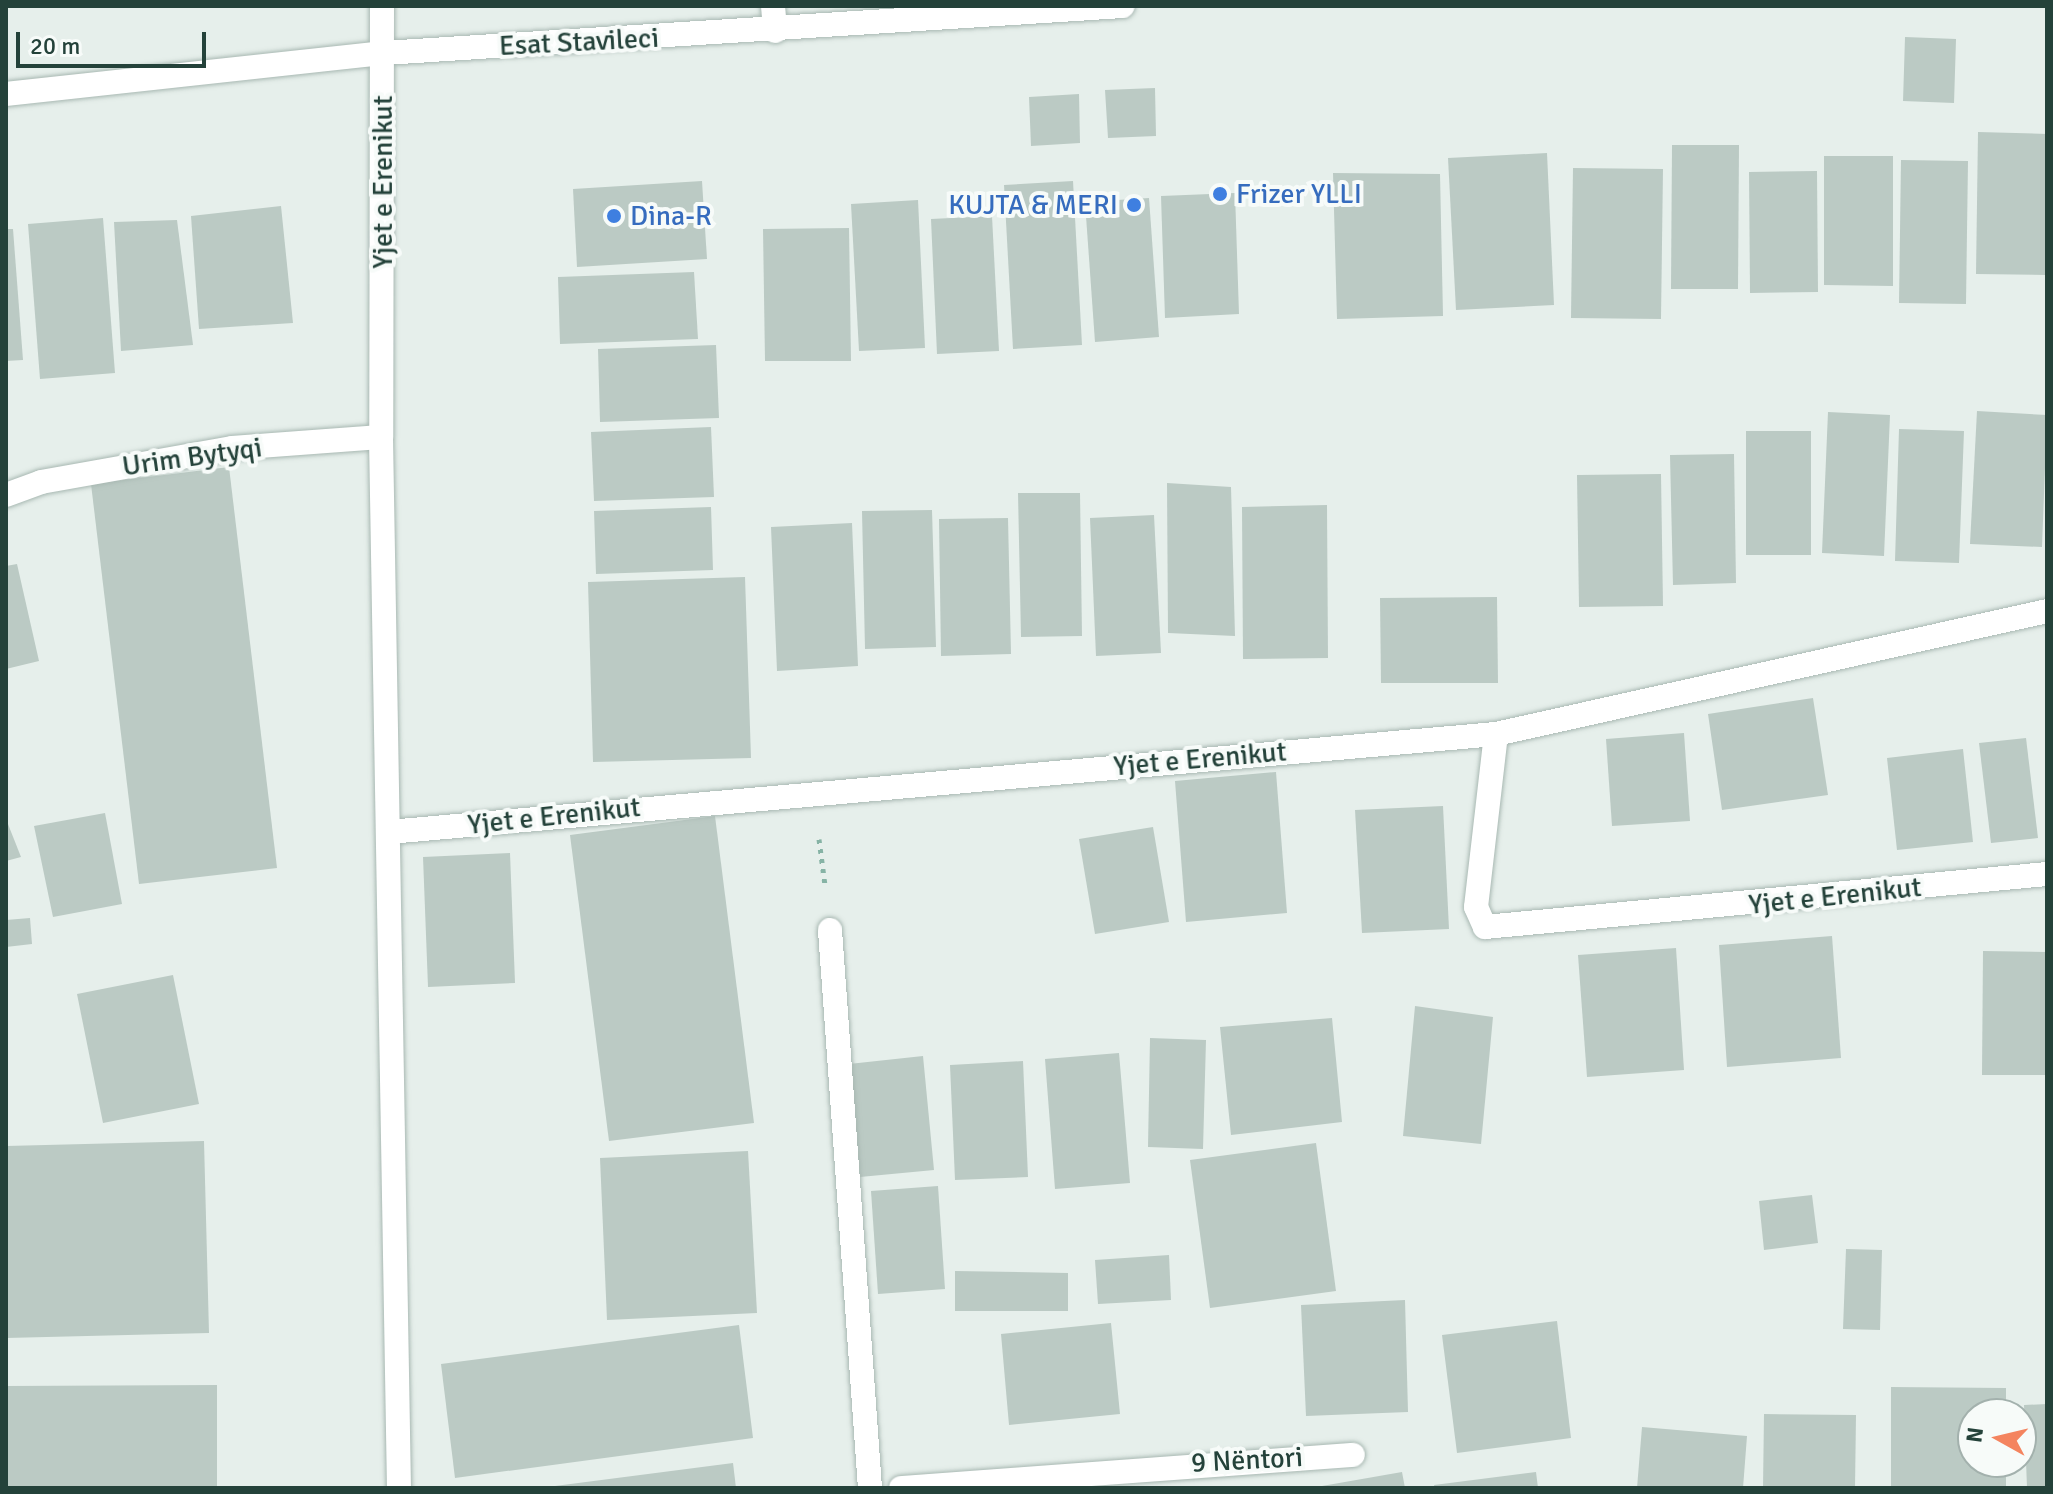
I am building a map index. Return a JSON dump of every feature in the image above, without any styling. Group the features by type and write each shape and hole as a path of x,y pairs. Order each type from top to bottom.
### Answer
{"street":[{"name":"Yjet e Erenikut","path":"382,6 381,437 389,832 814,791 1496,734 2047,611"},
{"path":"773,6 775,31"},
{"name":"Esat Stavileci","path":"6,94 384,53 775,31 1123,6"},
{"name":"Urim Bytyqi","path":"6,495 41,482 232,448 381,437"},
{"name":"Yjet e Erenikut","path":"1496,734 1476,907 1485,927 2047,874"},
{"path":"389,832 399,1488"},
{"path":"830,930 870,1488"},
{"name":"9 Nëntori","path":"901,1488 1353,1455"}],"path":[{"path":"814,791 830,930"}],"building":[{"path":"1905,37 1956,39 1954,103 1903,101"},
{"path":"1155,88 1156,136 1108,138 1105,90"},
{"path":"1079,94 1080,143 1031,146 1029,97"},
{"path":"1978,132 2047,134 2046,275 1976,274"},
{"path":"1672,145 1739,145 1738,289 1671,289"},
{"path":"1547,153 1554,305 1456,310 1448,158"},
{"path":"1824,156 1893,156 1893,286 1824,285"},
{"path":"1901,160 1968,161 1966,304 1899,303"},
{"path":"1573,168 1663,169 1661,319 1571,318"},
{"path":"1817,171 1818,292 1750,293 1749,172"},
{"path":"1333,173 1440,174 1443,316 1337,319"},
{"path":"702,181 707,259 577,267 573,189"},
{"path":"1073,181 1082,345 1013,349 1004,185"},
{"path":"1235,193 1239,314 1165,318 1161,196"},
{"path":"1149,198 1159,337 1095,342 1085,202"},
{"path":"918,200 925,348 859,351 851,204"},
{"path":"281,206 293,323 199,329 191,216"},
{"path":"992,216 999,351 937,354 931,219"},
{"path":"103,218 115,373 40,379 28,224"},
{"path":"177,220 193,345 121,351 114,222"},
{"path":"849,228 851,361 765,361 763,229"},
{"path":"6,229 13,229 23,360 6,361"},
{"path":"694,272 698,339 560,344 558,277"},
{"path":"716,345 719,418 600,422 598,349"},
{"path":"1977,411 2047,415 2042,547 1970,544"},
{"path":"1828,412 1890,415 1884,556 1822,553"},
{"path":"711,427 714,497 594,501 591,432"},
{"path":"1899,429 1964,431 1959,563 1895,561"},
{"path":"1746,431 1811,431 1811,555 1746,555"},
{"path":"1734,454 1736,583 1673,585 1670,455"},
{"path":"229,467 277,868 139,884 91,484"},
{"path":"1661,474 1663,606 1579,607 1577,475"},
{"path":"1167,483 1231,487 1235,636 1168,633"},
{"path":"1018,493 1080,493 1082,636 1021,637"},
{"path":"1327,505 1328,658 1243,659 1242,507"},
{"path":"711,507 713,570 596,574 594,511"},
{"path":"932,510 936,647 865,649 862,511"},
{"path":"1154,515 1161,653 1096,656 1090,518"},
{"path":"1008,518 1011,654 941,656 939,519"},
{"path":"852,523 858,666 777,671 771,527"},
{"path":"17,564 39,661 6,669 6,566"},
{"path":"745,577 751,758 593,762 588,582"},
{"path":"1497,597 1498,683 1381,683 1380,598"},
{"path":"1813,698 1828,795 1722,810 1708,714"},
{"path":"1684,733 1690,821 1612,826 1606,739"},
{"path":"2026,738 2038,838 1991,843 1979,743"},
{"path":"1963,749 1973,842 1897,850 1887,758"},
{"path":"1276,772 1287,913 1186,922 1175,781"},
{"path":"1443,806 1449,929 1362,933 1355,810"},
{"path":"105,813 122,904 53,917 34,826"},
{"path":"715,816 754,1123 609,1141 570,835"},
{"path":"6,819 21,857 6,861"},
{"path":"1153,827 1169,922 1095,934 1079,839"},
{"path":"510,853 515,983 428,987 423,857"},
{"path":"30,918 32,944 6,947 6,920"},
{"path":"1832,936 1841,1058 1727,1067 1719,945"},
{"path":"1676,948 1684,1070 1587,1077 1578,955"},
{"path":"1983,951 2047,952 2047,1075 1982,1075"},
{"path":"173,975 199,1104 103,1123 77,994"},
{"path":"1415,1006 1493,1017 1481,1144 1403,1136"},
{"path":"1332,1018 1342,1122 1231,1135 1220,1027"},
{"path":"1150,1038 1206,1040 1203,1149 1148,1147"},
{"path":"1119,1053 1130,1183 1055,1189 1045,1059"},
{"path":"923,1056 934,1170 860,1177 849,1064"},
{"path":"1023,1061 1028,1177 955,1180 950,1065"},
{"path":"204,1141 209,1333 6,1338 6,1146"},
{"path":"1316,1143 1336,1291 1210,1308 1190,1160"},
{"path":"748,1151 757,1313 607,1320 600,1158"},
{"path":"938,1186 945,1289 878,1294 871,1191"},
{"path":"1812,1195 1818,1243 1764,1250 1759,1201"},
{"path":"1846,1249 1882,1250 1880,1330 1843,1329"},
{"path":"1169,1255 1171,1300 1098,1304 1095,1260"},
{"path":"955,1271 1068,1273 1068,1311 955,1311"},
{"path":"1405,1300 1408,1412 1306,1416 1301,1305"},
{"path":"1557,1321 1571,1438 1457,1453 1442,1335"},
{"path":"1111,1323 1120,1414 1009,1425 1001,1334"},
{"path":"739,1325 753,1438 455,1478 441,1364"},
{"path":"217,1385 217,1488 6,1488 6,1386"},
{"path":"1891,1387 2006,1388 2006,1398 1957,1398 1957,1478 2006,1478 2006,1488 1891,1488"},
{"path":"2037,1404 2047,1404 2047,1488 2027,1488 2027,1478 2037,1478"},
{"path":"1764,1414 1856,1415 1855,1488 1763,1488"},
{"path":"1642,1427 1747,1436 1743,1488 1637,1488"},
{"path":"733,1463 736,1488 555,1488 555,1486"},
{"path":"1402,1472 1405,1488 1322,1488 1322,1486"},
{"path":"1536,1472 1538,1488 1435,1488 1434,1485"}],"place":[{"name":"Frizer YLLI","path":"1220,194"},
{"name":"KUJTA & MERI","path":"1134,205"},
{"name":"Dina-R","path":"614,216"}]}
